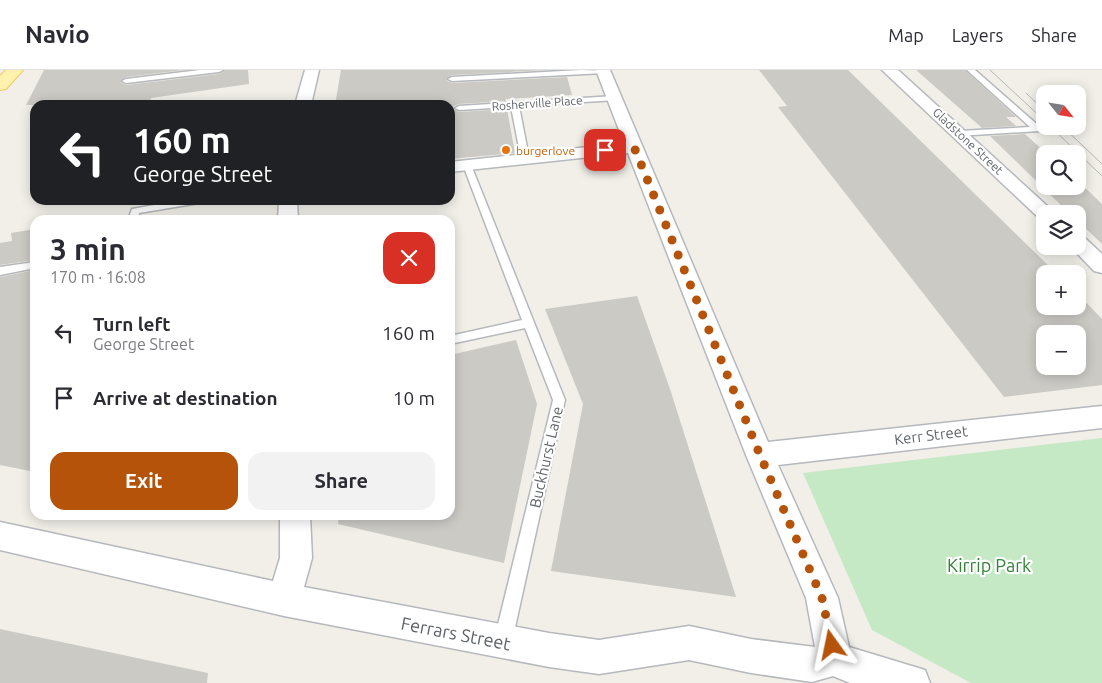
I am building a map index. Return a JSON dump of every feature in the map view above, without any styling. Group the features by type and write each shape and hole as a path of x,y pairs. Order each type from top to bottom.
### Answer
{"street":[{"path":"304,100 312,70"},
{"path":"604,70 760,455 822,598 832,645 830,657 856,668 912,683"},
{"name":"Gladstone Street","path":"888,70 1036,205"},
{"path":"458,166 634,147"},
{"path":"1086,251 1102,266"},
{"name":"Kerr Street","path":"760,455 982,428 1102,417"},
{"path":"284,600 296,558 295,520"},
{"name":"Ferrars Street","path":"0,536 284,600 503,642 599,657 689,643 751,656 812,664 822,663 830,657"}],"lane":[{"path":"126,80 218,70"},
{"path":"452,79 604,70"},
{"path":"960,134 1037,129 971,70"},
{"name":"Rosherville Place","path":"459,108 614,98"},
{"path":"515,105 525,158"},
{"name":"Buckhurst Lane","path":"458,166 529,323 559,400 503,642"},
{"path":"134,215 177,205"},
{"path":"0,271 30,266"},
{"path":"455,339 529,323"}],"green space":[{"name":"Kirrip Park","path":"1102,438 1102,683 971,683 872,630 803,473"}],"building":[{"path":"44,70 184,70 126,77 120,82 126,85 219,74 225,70 248,70 249,84 151,98 150,100 30,100 30,105 26,105"},
{"path":"341,70 546,70 452,75 446,80 452,83 567,77 572,95 506,99 506,101 455,106 455,100 336,100"},
{"path":"759,70 848,70 1048,265 1036,265 1036,315 1086,315 1086,302 1102,319 1102,385 1004,397 778,107 787,106"},
{"path":"916,70 965,70 1016,117 1006,117 1016,126 982,128"},
{"path":"507,109 515,153 455,159 455,110 459,112"},
{"path":"1025,134 1037,145 1036,181 990,136"},
{"path":"1086,189 1102,204 1102,244 1086,229 1086,205 1061,205 1051,195 1086,195"},
{"path":"30,230 30,261 0,265 0,243 12,241 11,233"},
{"path":"30,271 30,471 0,465 0,277"},
{"path":"637,296 670,389 736,597 551,571 583,404 545,309"},
{"path":"516,340 537,404 504,563 338,524 338,520 455,520 455,354"},
{"path":"0,629 208,673 207,683 0,683"}],"tram line":[{"path":"990,70 1036,113"},
{"path":"1026,93 1036,102"},
{"path":"1059,135 1102,176"},
{"path":"1071,135 1102,164"}],"place":[{"name":"burgerlove","path":"506,150"}],"route":[{"path":"605,150 634,147 760,455 822,598 832,645"}]}
